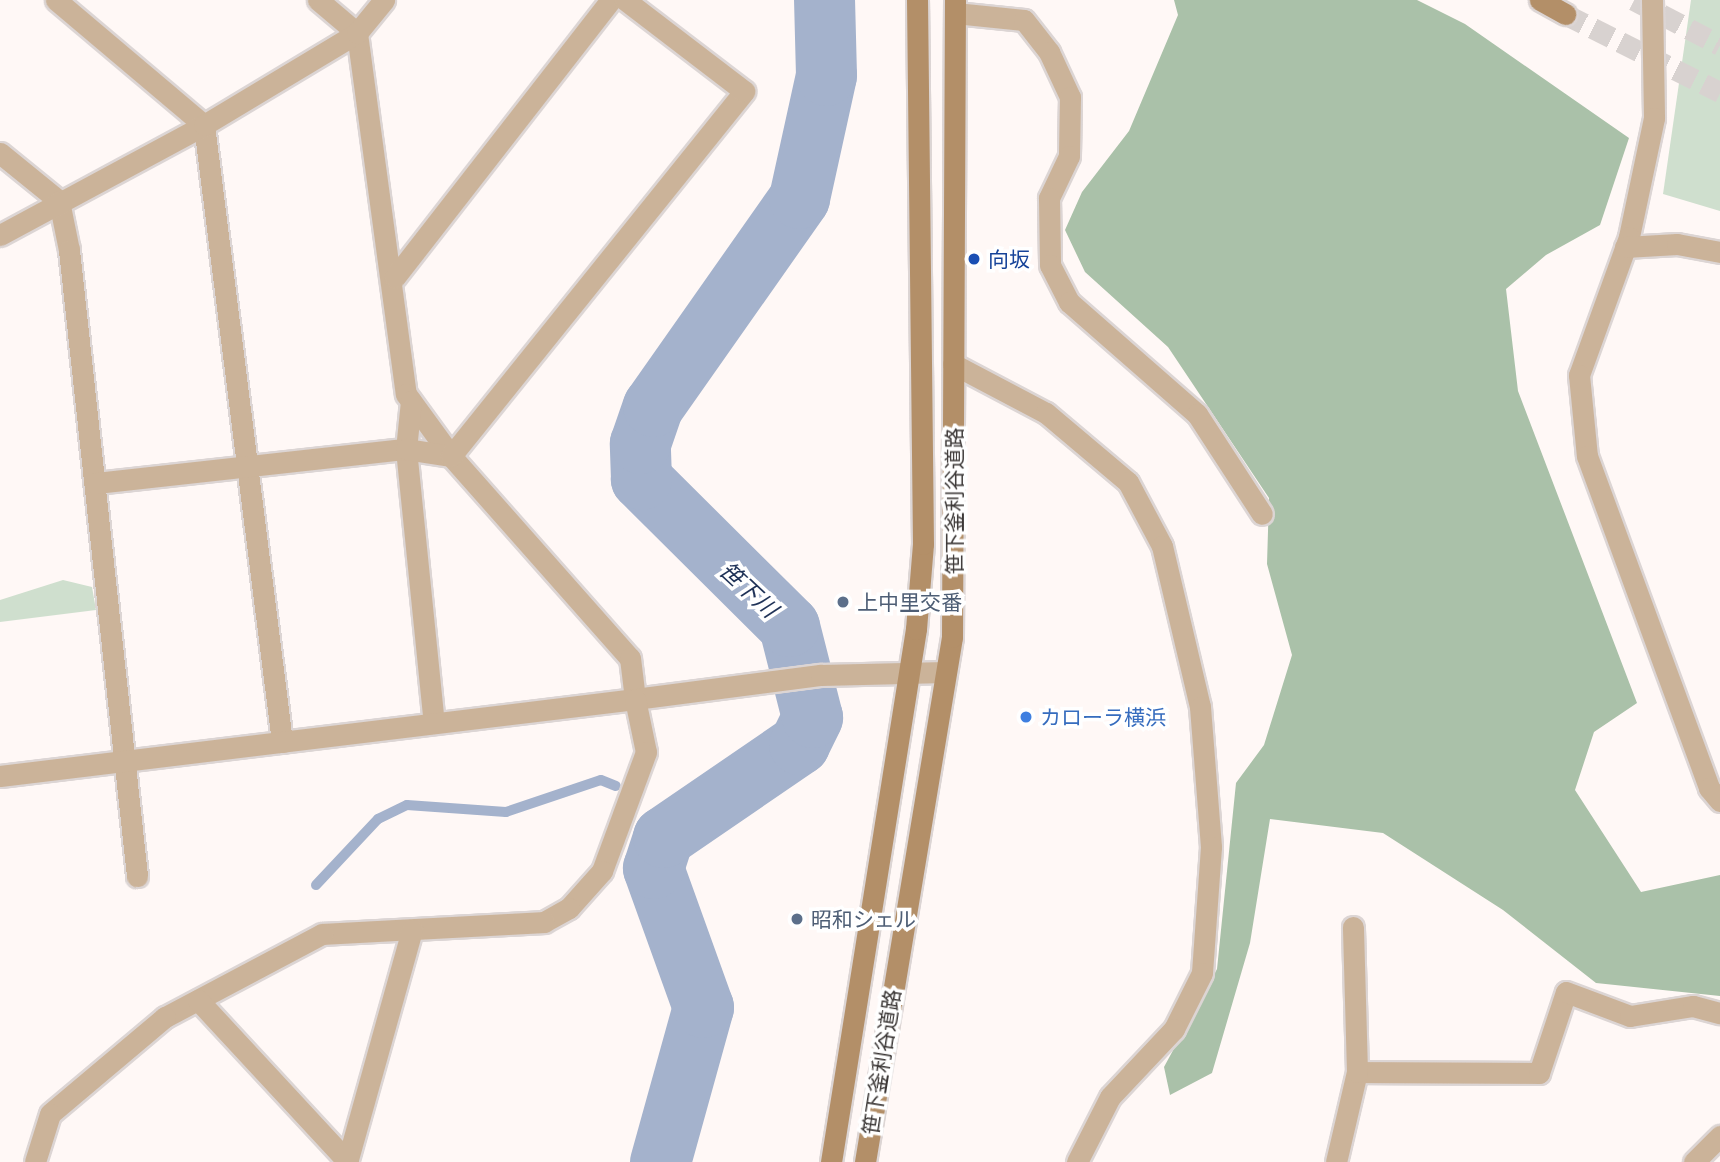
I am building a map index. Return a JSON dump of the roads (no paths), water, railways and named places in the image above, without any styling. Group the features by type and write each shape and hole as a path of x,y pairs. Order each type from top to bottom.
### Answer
{"street":[{"path":"56,0 205,125 282,742"},
{"path":"318,0 356,33 395,277 411,401 406,449 435,723"},
{"path":"0,235 205,125 356,33 384,0"},
{"path":"395,277 611,0"},
{"path":"451,456 744,92 625,0"},
{"name":"笹下釜利谷道路","path":"831,1162 909,672 923,544 917,0"},
{"path":"1540,0 1565,13"},
{"path":"1652,0 1654,118 1625,247 1578,375 1587,456 1709,788 1720,801"},
{"path":"955,6 1024,20 1049,52 1070,97 1069,156 1048,198 1050,265 1069,302 1197,414 1262,514"},
{"name":"笹下釜利谷道路","path":"865,1162 946,672 957,541 953,364 955,6"},
{"path":"0,153 59,201 82,337 137,876"},
{"path":"1625,247 1677,244 1720,252"},
{"path":"953,364 1046,412 1128,482 1162,545 1200,707 1211,847 1202,973 1174,1029 1110,1097 1077,1162"},
{"path":"34,1162 50,1114 165,1017 322,934 544,922 569,908 602,871 646,752 630,658 451,456 411,401"},
{"path":"96,483 406,449 451,456"},
{"path":"0,776 127,763 821,675 946,672"},
{"path":"1336,1162 1357,1072 1353,927"},
{"path":"348,1161 412,930"},
{"path":"1357,1072 1539,1073 1566,992 1630,1016 1693,1006 1720,1013"},
{"path":"198,1000 348,1161"},
{"path":"1694,1162 1720,1136"}],"waterway":[{"name":"笹下川","path":"660,1162 703,1007 653,868 663,837 799,744 812,717 789,626 641,479 640,443 653,406 799,198 826,75 824,0"},
{"path":"316,885 378,819 407,805 506,812 601,780 616,786"},
{"path":"664,813 676,824"}],"tunnel":[{"path":"1634,0 1720,45"},
{"path":"1565,14 1720,92"}],"place":[{"name":"向坂","path":"974,259"},
{"name":"上中里交番","path":"843,602"},
{"name":"カローラ横浜","path":"1026,717"},
{"name":"昭和シェル","path":"797,919"}]}
